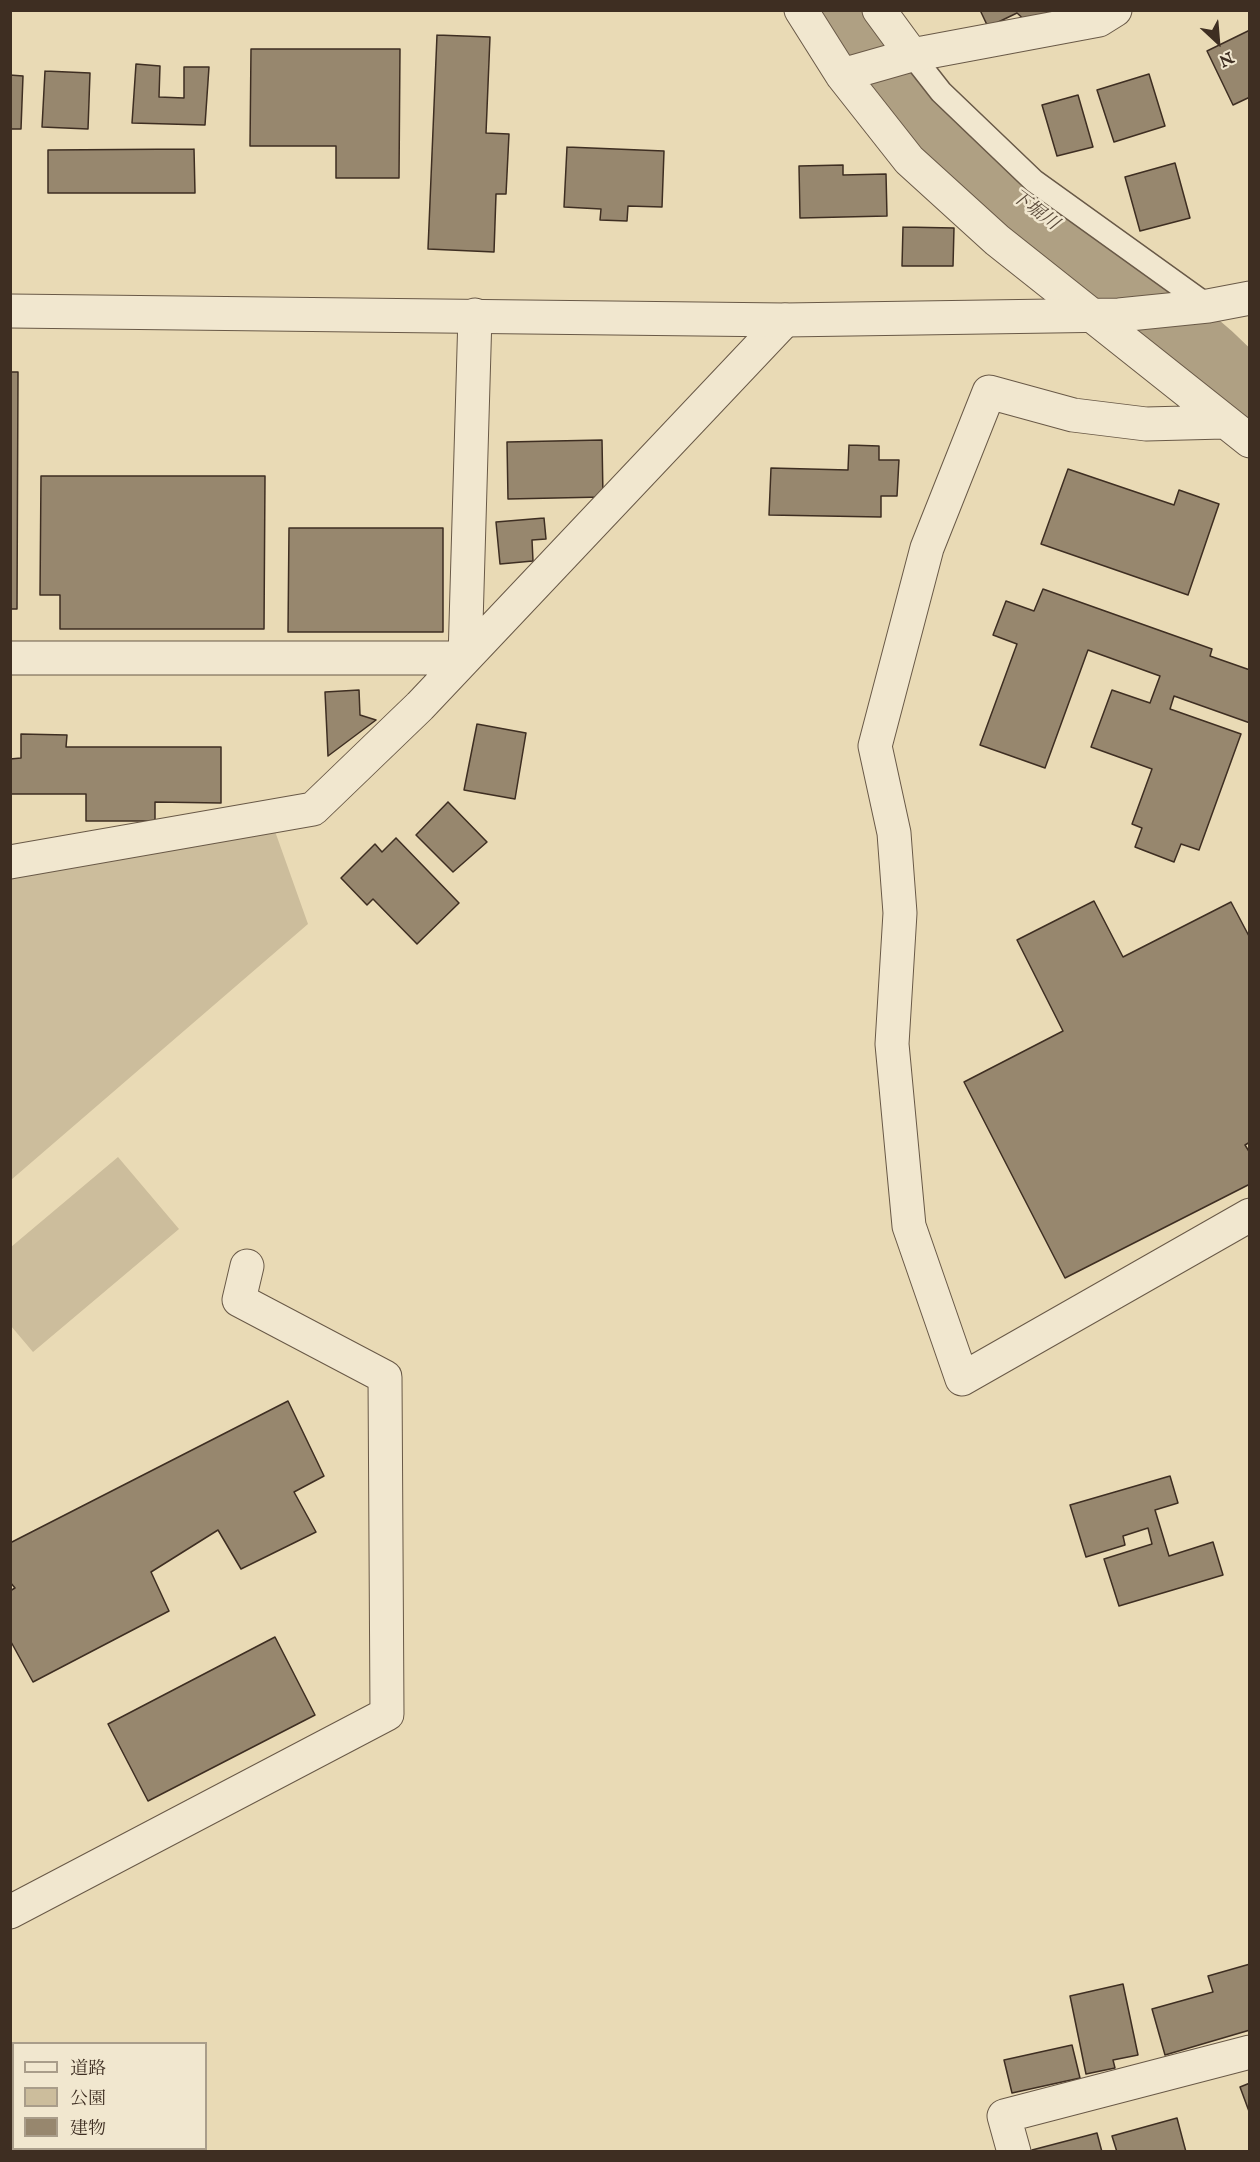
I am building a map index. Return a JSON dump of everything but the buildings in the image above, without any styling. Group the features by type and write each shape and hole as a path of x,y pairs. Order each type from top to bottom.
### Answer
{"street":[{"path":"801,10 844,75 909,160 997,240 1106,315 1237,432"},
{"path":"879,10 911,56"},
{"path":"844,75 911,56 1100,20 1115,10"},
{"path":"10,311 786,320 1106,315 1196,307 1250,298"},
{"path":"465,658 475,315"},
{"path":"10,862 313,809 420,706 786,320"},
{"path":"1237,432 1083,417 989,392 927,548 875,746 894,833 900,913 892,1044 909,1226 962,1379 1250,1215"},
{"path":"10,658 465,658"},
{"path":"10,1912 387,1713 385,1377 240,1300 247,1266"},
{"path":"1014,2151 1004,2116 1250,2052"}],"lane":[{"path":"911,56 941,92 1034,181 1196,307"}],"green space":[{"path":"271,820 308,924 11,1180 11,874"},
{"path":"118,1157 179,1229 33,1352 11,1326 11,1247"}],"waterway":[{"name":"下堀川","path":"834,10 855,40 966,160 1090,254 1208,356 1250,396"}]}
